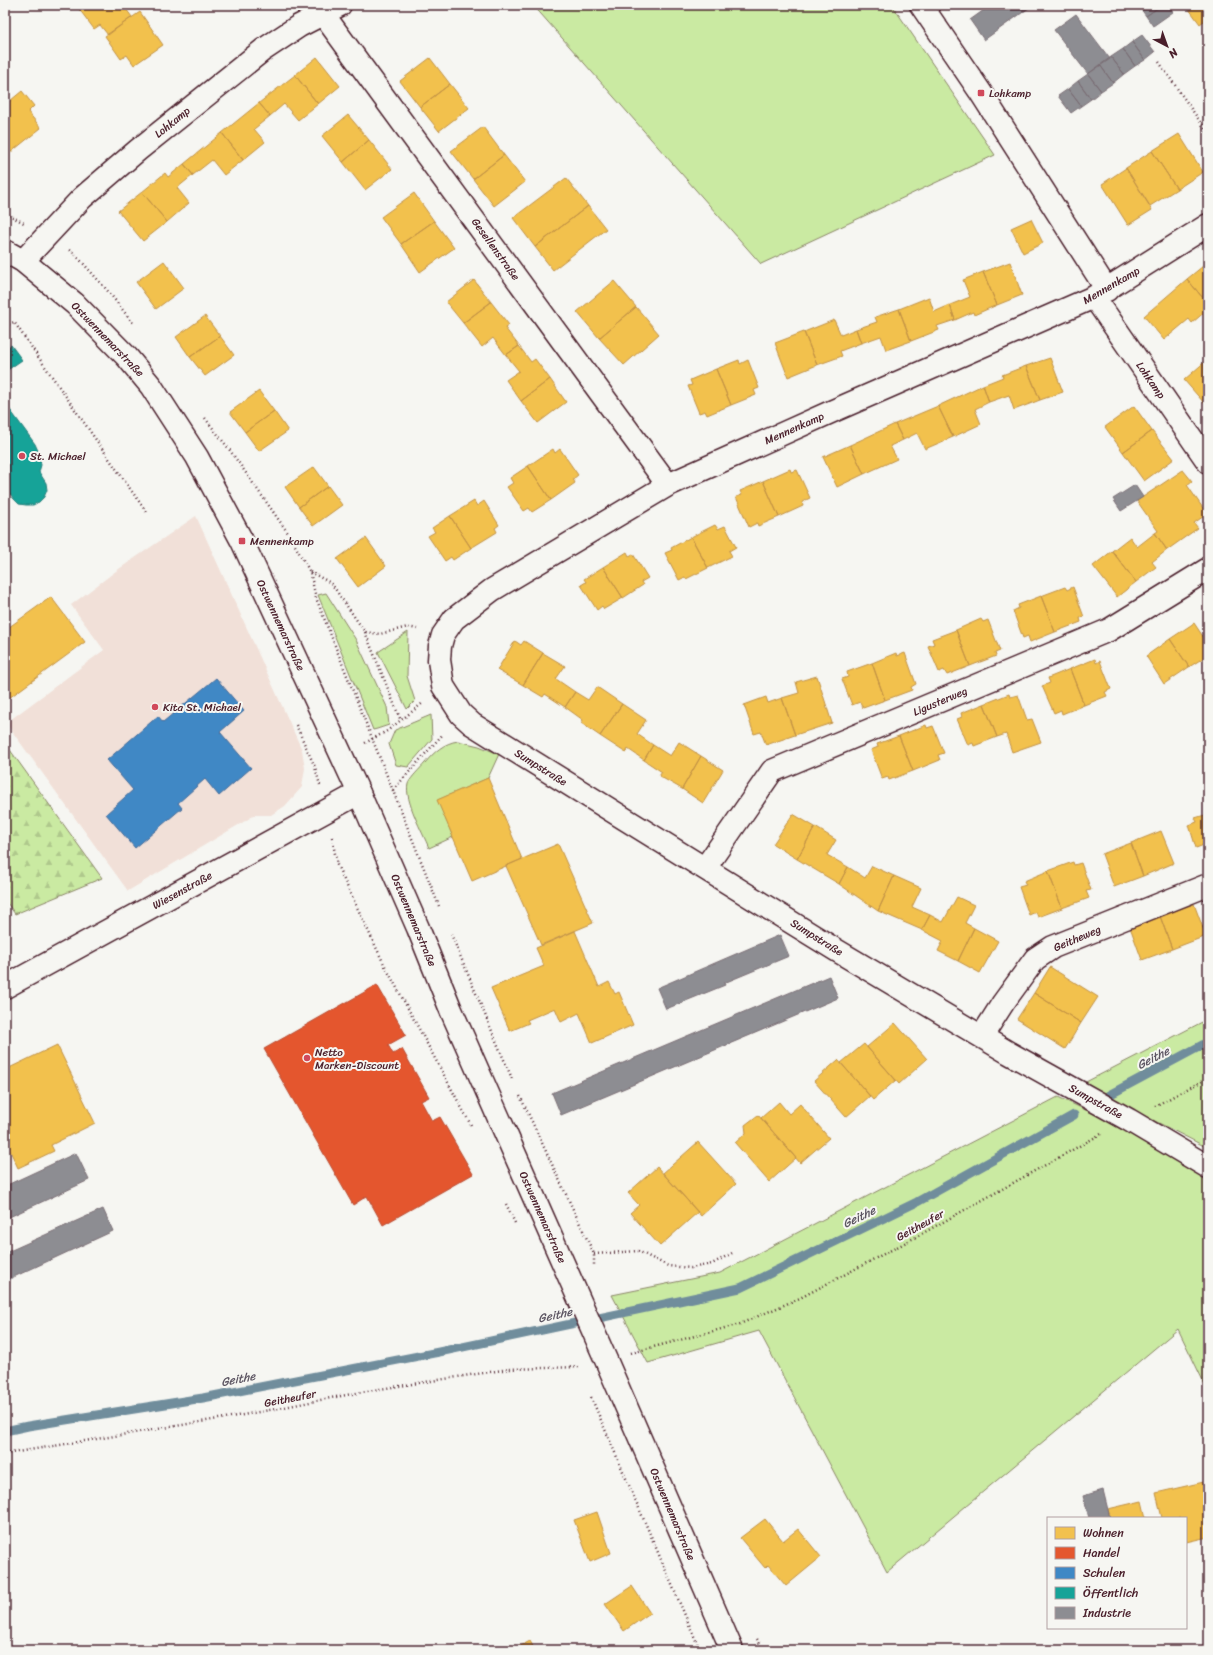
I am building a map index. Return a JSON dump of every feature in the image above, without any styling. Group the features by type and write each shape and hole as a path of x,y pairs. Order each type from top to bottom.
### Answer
{"street":[{"name":"Lohkamp","path":"921,5 981,93 1100,293 1208,462"},
{"name":"Lohkamp","path":"14,256 138,150 263,50 299,26 331,10"},
{"name":"Gesellenstraße","path":"331,10 668,485"},
{"name":"Mennenkamp","path":"443,686 439,660 440,646 443,635 454,619 492,590 668,485 1100,293 1208,224"},
{"name":"Ostwennemarstraße","path":"14,256 75,304 127,357 151,386 197,457 242,541 359,793 418,928 451,1010 603,1352 732,1650"},
{"name":"Ligusterweg","path":"705,868 772,771 1109,630 1208,569"},
{"name":"Sumpstraße","path":"443,686 461,714 472,724 836,950 1033,1067 1208,1166"},
{"name":"Wiesenstraße","path":"5,987 359,793"},
{"name":"Geitheweg","path":"982,1036 1003,1003 1035,959 1053,947 1208,886"}],"path":[{"path":"1159,62 1208,133"},
{"path":"5,326 14,322 147,513"},
{"path":"400,721 365,632 331,583 310,572 316,598 394,790 441,911"},
{"path":"365,632 380,634 408,628 443,635"},
{"path":"373,739 400,721 443,686"},
{"path":"394,790 461,714"},
{"path":"296,724 314,767 327,811 337,865 384,964 474,1131"},
{"path":"450,933 514,1083"},
{"name":"Geitheufer","path":"627,1354 740,1324 800,1298 916,1237 1208,1078"},
{"path":"517,1090 594,1254 594,1267"},
{"path":"505,1199 509,1213 517,1227"},
{"path":"594,1254 638,1251 668,1266 691,1268 712,1264 734,1252"},
{"path":"580,1361 579,1367 582,1374"},
{"name":"Geitheufer","path":"5,1454 243,1415 367,1391 509,1369 579,1367"},
{"path":"591,1396 700,1650"}],"shaded area":[{"name":"Kita St. Michael","path":"196,516 302,750 305,768 302,787 285,806 271,815 255,815 128,891 6,723 104,650 71,605 116,571"}],"green space":[{"path":"533,5 892,5 995,155 761,264"},
{"path":"326,593 356,640 387,707 389,725 373,730 318,595"},
{"path":"408,632 407,676 415,701 407,709 378,652"},
{"path":"431,715 432,739 408,767 396,765 389,744 395,730"},
{"path":"458,741 479,746 499,754 488,778 438,800 453,837 429,848 411,807 408,784 413,776 436,752 448,744"},
{"path":"5,743 102,878 15,914 5,900"},
{"path":"1208,1019 1208,1148 1082,1084"},
{"path":"1058,1097 1141,1136 1208,1174 1208,1391 1178,1329 887,1572 759,1331 648,1363 612,1295 720,1273"}],"building: Wohnen":[{"path":"85,5 123,5 132,17 108,35 100,25 94,29 79,9"},
{"path":"1186,5 1208,5 1208,18 1200,24"},
{"path":"140,12 163,45 134,65 127,55 121,59 105,36"},
{"path":"317,57 340,86 318,104 295,75"},
{"path":"430,58 450,84 420,107 400,81"},
{"path":"295,75 318,104 298,120 284,104 270,116 259,103"},
{"path":"450,84 469,108 439,131 420,107"},
{"path":"22,91 34,106 28,112 41,128 5,157 5,105"},
{"path":"259,103 270,116 254,129 265,142 243,160 222,133"},
{"path":"348,115 369,140 343,162 322,136"},
{"path":"483,127 504,155 473,179 451,151"},
{"path":"222,133 243,160 224,175 212,160 193,175 184,164"},
{"path":"1179,134 1203,172 1177,189 1152,151"},
{"path":"369,140 392,169 365,190 343,162"},
{"path":"1152,151 1177,189 1150,206 1126,168"},
{"path":"504,155 525,182 494,206 473,179"},
{"path":"184,164 193,175 177,188 189,203 167,222 142,192 165,173 168,177"},
{"path":"1126,168 1152,210 1128,225 1102,184"},
{"path":"566,178 588,206 535,247 513,218"},
{"path":"142,192 167,222 143,241 118,211"},
{"path":"414,193 434,221 401,244 381,217"},
{"path":"588,206 606,229 553,270 535,247"},
{"path":"1031,219 1043,243 1023,253 1011,228"},
{"path":"434,221 454,248 420,272 401,244"},
{"path":"164,261 184,288 156,309 136,282"},
{"path":"1010,262 1022,295 997,305 983,272"},
{"path":"1208,262 1208,304 1187,279"},
{"path":"983,272 997,305 974,315 973,312 955,320 950,305 970,297 963,280"},
{"path":"1187,279 1208,304 1208,309 1192,323 1189,319 1164,340 1144,316"},
{"path":"474,280 491,302 463,323 446,302"},
{"path":"614,281 636,307 599,338 577,312"},
{"path":"929,297 934,312 950,305 955,320 937,326 939,330 911,341 899,309"},
{"path":"491,302 509,325 505,328 519,346 506,355 493,338 482,347 463,323"},
{"path":"636,307 659,334 624,365 599,338"},
{"path":"899,309 911,341 886,350 881,336 861,343 856,329 877,322 875,317"},
{"path":"205,316 220,336 190,357 176,337"},
{"path":"834,320 841,335 856,329 861,343 840,351 842,356 817,365 804,332"},
{"path":"804,332 817,365 788,377 775,343"},
{"path":"220,336 234,355 205,376 190,357"},
{"path":"519,346 531,362 535,359 550,379 521,401 506,380 519,371 506,355"},
{"path":"1050,358 1063,392 1040,400 1026,366"},
{"path":"1208,359 1208,402 1205,404 1184,380"},
{"path":"739,360 740,364 748,360 759,388 754,390 756,395 731,405 716,369"},
{"path":"1026,366 1040,400 1014,410 1009,395 989,402 983,385 1003,377 1002,375"},
{"path":"716,369 731,405 707,415 705,411 699,413 688,386 692,385 690,380"},
{"path":"550,379 566,402 538,423 521,401"},
{"path":"983,385 989,402 975,409 981,424 953,437 938,406"},
{"path":"259,391 274,411 245,432 230,412"},
{"path":"938,406 953,437 925,449 917,433 903,440 895,424"},
{"path":"1134,406 1152,431 1123,452 1105,427"},
{"path":"274,411 288,431 259,451 245,432"},
{"path":"895,424 903,440 890,446 897,459 864,474 850,445"},
{"path":"1152,431 1174,459 1144,481 1123,452"},
{"path":"850,445 864,474 837,487 823,457"},
{"path":"553,449 555,453 560,449 578,475 573,479 575,483 551,500 528,466"},
{"path":"528,466 551,500 532,512 529,508 524,511 507,487 513,483 510,478"},
{"path":"314,467 328,486 299,507 285,487"},
{"path":"790,469 791,472 797,470 810,498 802,502 803,506 779,517 763,481"},
{"path":"1183,470 1192,481 1187,485 1207,514 1194,523 1198,528 1167,550 1155,533 1158,531 1137,501"},
{"path":"763,481 779,517 758,526 757,523 749,527 736,497 742,495 740,491"},
{"path":"328,486 342,505 313,526 299,507"},
{"path":"474,501 477,506 484,501 499,525 495,528 497,532 471,548 450,516"},
{"path":"450,516 471,548 453,560 451,557 445,561 428,536 435,532 432,528"},
{"path":"715,525 718,529 725,526 736,547 729,551 732,556 708,568 691,537"},
{"path":"1155,533 1167,550 1152,562 1156,567 1136,582 1112,551 1130,537 1137,547"},
{"path":"691,537 708,568 686,579 685,577 679,580 665,553"},
{"path":"366,538 386,566 358,587 337,559"},
{"path":"1112,551 1136,582 1117,597 1093,566"},
{"path":"627,552 629,556 633,554 648,578 641,582 643,585 623,598 603,567"},
{"path":"603,567 623,598 604,609 602,606 597,610 581,585 586,582 584,579"},
{"path":"1065,587 1067,590 1073,587 1084,617 1080,618 1081,622 1055,632 1041,596"},
{"path":"1041,596 1055,632 1030,642 1028,636 1023,638 1013,611 1019,608 1018,605"},
{"path":"51,597 85,642 5,701 5,630"},
{"path":"981,619 983,622 988,620 1000,651 995,653 996,656 970,666 956,630"},
{"path":"1194,623 1208,644 1208,655 1189,667 1170,639"},
{"path":"956,630 970,666 947,675 944,670 939,672 928,646 934,644 932,639"},
{"path":"1170,639 1189,667 1164,684 1146,656"},
{"path":"515,641 521,645 524,641 543,653 523,685 497,670"},
{"path":"543,653 565,666 556,679 575,692 565,707 545,694 543,697 523,685"},
{"path":"896,653 897,656 905,653 916,684 911,687 912,690 885,700 872,663"},
{"path":"1095,659 1096,663 1100,661 1111,689 1105,692 1107,696 1084,705 1070,669"},
{"path":"872,663 885,700 863,708 860,702 852,705 842,679 848,677 847,672"},
{"path":"1070,669 1084,705 1062,714 1061,710 1054,713 1042,686 1050,683 1048,678"},
{"path":"817,676 832,723 795,735 782,698 799,693 796,682"},
{"path":"597,687 622,704 600,736 581,723 583,720 565,707 575,692 588,700"},
{"path":"1009,694 1010,697 1018,695 1027,720 1032,719 1041,742 1012,752 1006,734 997,737 984,704"},
{"path":"766,697 768,703 782,698 795,735 766,745 761,732 754,734 744,705"},
{"path":"622,704 646,720 637,734 653,745 644,760 628,749 626,753 600,736"},
{"path":"984,704 997,737 974,746 973,743 968,745 957,719 962,717 961,713"},
{"path":"926,725 927,728 933,726 944,753 938,755 940,760 913,771 899,736"},
{"path":"899,736 913,771 889,780 888,777 882,779 871,750 878,747 877,744"},
{"path":"679,742 701,756 682,789 659,776 662,772 644,760 653,745 670,756"},
{"path":"701,756 723,770 703,803 682,789"},
{"path":"488,778 522,859 472,881 437,800"},
{"path":"793,814 815,827 797,859 773,844"},
{"path":"1208,814 1208,849 1205,850 1204,845 1196,848 1189,825 1197,822 1195,818"},
{"path":"815,827 836,840 827,855 848,867 839,884 797,859"},
{"path":"1161,831 1174,863 1143,876 1131,843"},
{"path":"1131,843 1143,876 1114,887 1102,854"},
{"path":"558,844 593,923 541,945 506,866"},
{"path":"1073,862 1074,865 1081,863 1091,890 1086,891 1089,898 1062,908 1048,871"},
{"path":"872,866 894,876 878,911 839,884 848,867 865,878"},
{"path":"1048,871 1062,908 1038,917 1036,912 1029,915 1019,887 1026,885 1024,881"},
{"path":"894,876 921,888 912,907 930,915 922,930 878,911"},
{"path":"957,897 974,905 965,923 974,928 958,961 938,951 943,941 922,930 930,915 943,922"},
{"path":"1194,904 1206,936 1172,949 1160,916"},
{"path":"1160,916 1172,949 1142,960 1130,927"},
{"path":"974,928 998,941 980,973 958,961"},
{"path":"575,931 599,987 609,982 615,994 619,992 633,1025 592,1043 579,1013 561,1022 555,1008 527,1020 529,1023 510,1031 491,988 544,966 536,948"},
{"path":"1050,967 1098,997 1081,1023 1034,993"},
{"path":"1034,993 1081,1023 1065,1049 1017,1019"},
{"path":"895,1023 927,1059 899,1084 867,1047"},
{"path":"864,1044 896,1080 873,1100 841,1063"},
{"path":"57,1045 95,1123 51,1145 54,1151 18,1168 5,1140 5,1070"},
{"path":"838,1060 870,1096 846,1117 814,1081"},
{"path":"779,1102 789,1114 800,1104 829,1138 800,1163 761,1118"},
{"path":"758,1115 796,1158 769,1182 735,1143 746,1133 745,1125"},
{"path":"698,1142 736,1184 701,1216 663,1173"},
{"path":"657,1167 698,1212 660,1246 630,1213 639,1205 628,1193"},
{"path":"1208,1481 1208,1537 1187,1542 1187,1517 1162,1517 1156,1493"},
{"path":"1142,1501 1146,1517 1110,1517 1108,1509"},
{"path":"597,1512 611,1553 590,1562 574,1520"},
{"path":"765,1519 783,1541 798,1529 821,1557 786,1586 768,1565 765,1568 740,1538"},
{"path":"632,1586 650,1613 624,1631 605,1604"},
{"path":"530,1641 535,1650 513,1650"}],"building: Handel":[{"path":"377,985 406,1035 388,1045 393,1054 402,1049 429,1097 421,1101 432,1121 440,1117 473,1174 383,1225 367,1196 353,1205 264,1049"}],"building: Schulen":[{"path":"216,678 244,711 220,732 251,768 219,796 205,779 178,803 182,808 135,848 106,814 133,790 107,760 158,716 163,722"}],"building: Öffentlich":[{"path":"11,345 22,360 6,371 5,349"},
{"name":"St. Michael","path":"5,403 35,444 39,453 41,465 39,472 46,483 47,490 44,497 33,505 19,504 10,494 5,494"}],"building: Industrie":[{"path":"991,5 1033,5 984,40 970,20"},
{"path":"1138,5 1162,5 1146,16"},
{"path":"1162,5 1169,5 1173,12 1153,26 1146,16"},
{"path":"1076,14 1110,59 1088,74 1054,30"},
{"path":"1142,35 1155,52 1145,60 1132,42"},
{"path":"1132,42 1145,60 1135,66 1123,49"},
{"path":"1123,49 1135,66 1124,74 1111,57"},
{"path":"1111,57 1124,74 1113,83 1100,65"},
{"path":"1100,65 1113,83 1101,91 1088,74"},
{"path":"1088,74 1101,91 1091,99 1078,81"},
{"path":"1078,81 1091,99 1081,106 1068,89"},
{"path":"1068,89 1081,106 1071,113 1058,96"},
{"path":"1135,485 1143,497 1121,511 1113,499"},
{"path":"1208,925 1208,939 1203,927"},
{"path":"780,935 789,956 724,983 725,985 666,1009 657,988"},
{"path":"829,976 838,998 561,1115 552,1093"},
{"path":"76,1153 89,1180 5,1219 5,1186"},
{"path":"103,1209 113,1231 5,1281 5,1253"},
{"path":"1103,1490 1110,1517 1089,1517 1083,1496"}],"waterway":[{"name":"Geithe","path":"1109,1095 1208,1042"},
{"name":"Geithe","path":"5,1431 203,1398 439,1352 740,1288 917,1202 1074,1115"}],"place":[{"name":"Lohkamp","path":"981,93"},
{"name":"St. Michael","path":"22,456"},
{"name":"Mennenkamp","path":"242,541"},
{"name":"Kita St. Michael","path":"155,707"},
{"name":"Netto Marken-Discount","path":"307,1058"}]}
